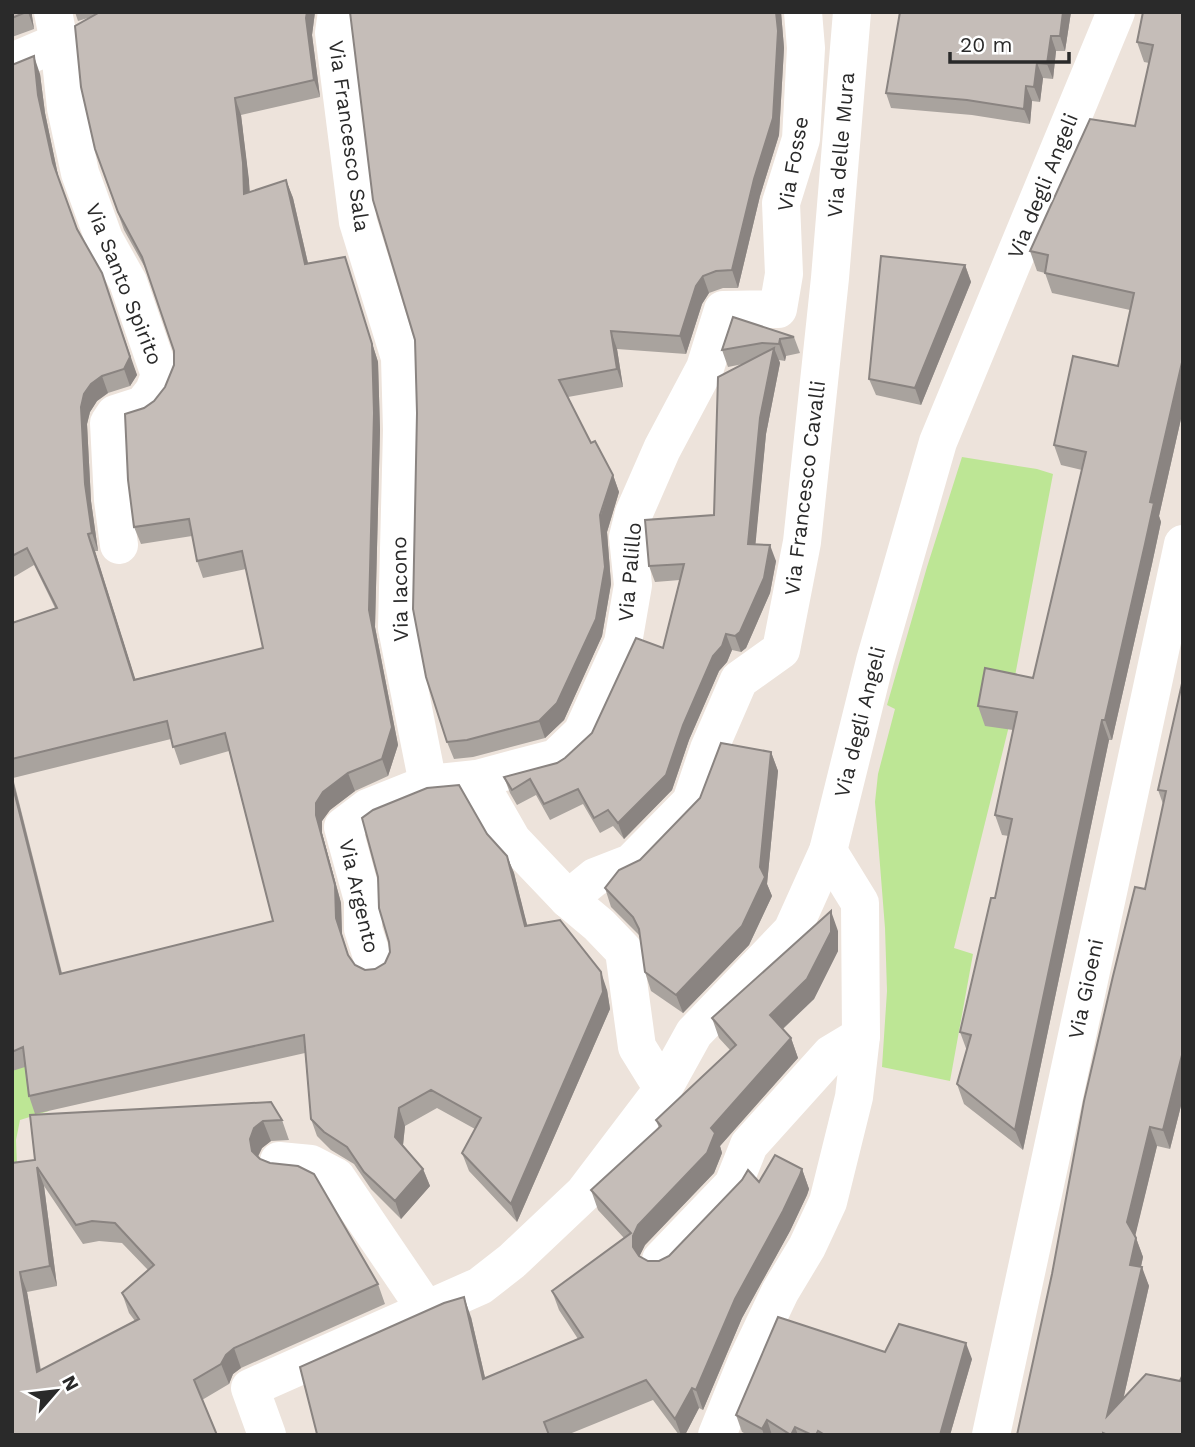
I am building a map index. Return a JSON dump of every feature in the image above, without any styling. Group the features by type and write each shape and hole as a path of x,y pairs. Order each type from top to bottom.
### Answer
{"street":[{"name":"Via Francesco Sala","path":"337,12 334,33 358,222 395,338"},
{"name":"Via Fosse","path":"781,292 781,203 801,139 806,48 803,12"},
{"name":"Via delle Mura","path":"830,278 852,12"},
{"name":"Via degli Angeli","path":"267,1435 250,1388 425,1308 480,1286 512,1261 584,1193 663,1089 694,1033 792,931 828,852 875,661 938,442 1116,12"},
{"path":"12,62 56,27"},
{"name":"Via Santo Spirito","path":"56,27 65,108 80,173 104,239 128,282 160,375 155,391 143,405 115,414 109,423 113,500 119,545"},
{"path":"781,292 830,278"},
{"name":"Via Francesco Cavalli","path":"568,899 595,877 631,863 691,802 709,749 739,680 780,650 802,542 830,278"},
{"name":"Via Palillo","path":"428,784 477,779 556,758 582,733 623,643 633,585 628,537 634,513 662,449 705,368 723,310 781,292"},
{"name":"Via Iacono","path":"395,338 400,358 402,430 397,628 428,784"},
{"name":"Via Gioeni","path":"991,1435 1183,544"},
{"path":"477,779 512,840 568,899 624,951 637,1047 663,1089"},
{"name":"Via Argento","path":"375,965 363,929 363,900 343,827 368,808 428,784"},
{"path":"717,1435 747,1361 828,1202 854,1097 861,1036 860,903 828,852"},
{"path":"661,1260 733,1185 749,1145 831,1055 861,1036"},
{"path":"279,1161 311,1164 337,1177 425,1308"}],"green space":[{"path":"962,457 1053,474 1012,692 1008,730 954,948 973,954 950,1081 882,1067 887,991 875,802 878,774 895,709 887,705"},
{"path":"12,960 49,1111 20,1120 16,1140 17,1165 12,1166"}],"building":[{"path":"12,12 26,12 12,18"},
{"path":"100,12 307,12 314,80 235,98 244,194 286,180 305,264 345,257 372,344 374,413 369,610 392,727 382,759 348,773 323,792 316,803 316,815 335,885 336,918 348,955 355,965 365,970 375,969 385,963 390,952 389,942 379,908 378,877 362,818 373,810 427,788 459,785 487,834 507,856 525,926 560,920 601,972 603,992 511,1204 462,1153 481,1118 431,1090 399,1108 395,1137 423,1169 395,1201 364,1172 347,1147 324,1132 311,1119 304,1035 29,1096 23,1047 12,1052 12,783 60,974 273,921 225,733 173,747 167,721 12,759 12,623 57,608 27,548 12,556 12,65 34,56 38,95 53,163 77,229 102,273 130,357 124,369 102,376 91,384 84,394 81,407 85,484 92,533 88,534 134,680 263,648 242,551 197,561 189,519 134,527 128,480 125,414 144,408 154,401 165,387 174,365 174,351 142,257 118,212 95,149 81,87 75,26"},
{"path":"350,12 776,12 778,31 773,118 754,179 732,270 716,271 703,276 696,286 680,336 611,331 617,369 559,380 591,443 595,441 613,475 600,515 605,567 596,619 557,703 539,721 467,740 447,742 426,677 413,609 417,413 415,340 373,200"},
{"path":"900,12 1063,12 1060,36 1051,36 1047,64 1037,63 1034,87 1026,86 1024,109 967,100 886,93"},
{"path":"1143,12 1183,12 1183,358 1150,502 1154,503 1105,720 1102,720 1015,1130 957,1084 971,1035 960,1032 991,898 995,898 1012,819 995,815 1017,712 978,706 985,668 1033,678 1086,452 1054,445 1073,356 1118,366 1134,293 1045,273 1048,255 1030,251 1090,119 1135,126 1153,45 1137,42"},
{"path":"881,256 965,265 915,388 869,379"},
{"path":"733,317 794,337 780,339 779,344 762,343 722,350"},
{"path":"774,348 760,418 748,544 770,545 764,578 740,632 735,636 726,634 722,646 713,656 683,725 666,775 618,823 608,810 594,818 578,789 544,804 530,779 512,790 504,777 557,763 592,733 636,638 663,648 684,564 649,566 645,520 714,515 718,377"},
{"path":"1183,679 1183,1051 1163,1130 1150,1127 1127,1222 1136,1238 1130,1265 1142,1267 1107,1416 1146,1374 1180,1381 1183,1374 1183,1435 1017,1435 1052,1274 1084,1101 1113,976 1135,887 1145,889 1166,791 1158,790"},
{"path":"721,743 771,752 760,867 765,877 742,926 676,995 645,972 639,929 633,917 605,888 619,870 640,860 700,798"},
{"path":"831,911 831,932 807,979 770,1015 791,1038 711,1128 715,1133 707,1153 638,1225 633,1236 633,1247 639,1256 648,1261 659,1261 669,1256 742,1180 748,1170 759,1182 775,1155 802,1169 783,1211 735,1299 696,1390 692,1388 675,1419 646,1380 544,1422 549,1435 316,1435 300,1367 444,1303 464,1297 483,1379 583,1337 552,1291 631,1233 591,1190 661,1126 656,1120 736,1045 712,1018"},
{"path":"271,1102 282,1120 263,1121 254,1128 250,1139 252,1151 260,1159 270,1163 298,1166 314,1174 378,1284 234,1348 221,1364 194,1380 217,1435 12,1435 12,1163 35,1160 30,1115","holes":["37,1167 76,1225 92,1221 115,1223 154,1265 122,1293 139,1319 37,1372 20,1272 50,1266"]},
{"path":"778,1317 885,1352 899,1324 966,1343 940,1435 825,1435 818,1431 816,1435 812,1435 795,1427 791,1435 767,1420 762,1429 736,1415"}]}
